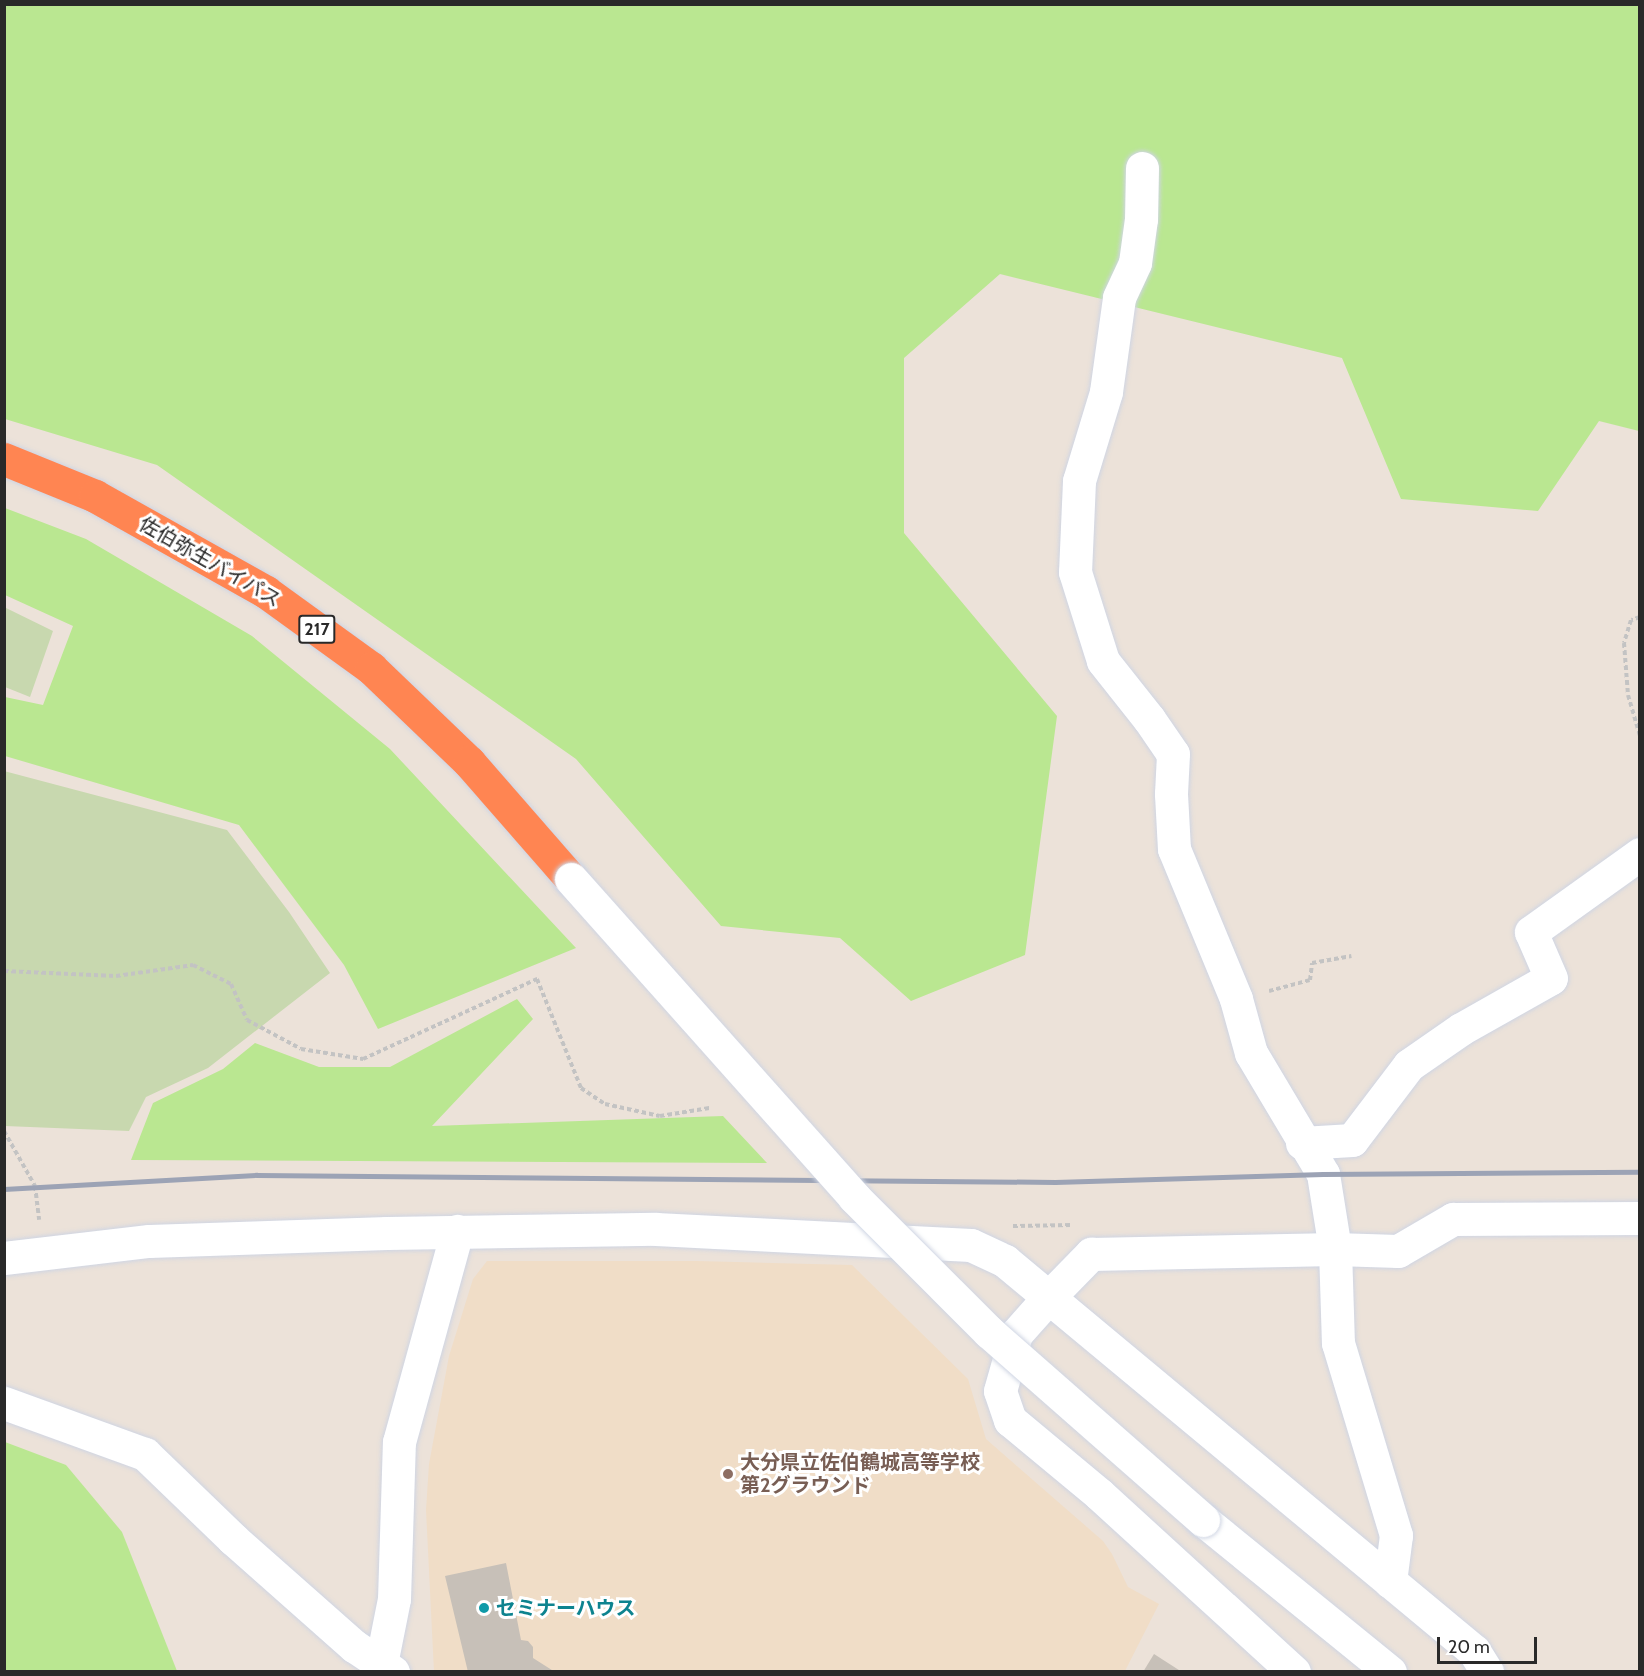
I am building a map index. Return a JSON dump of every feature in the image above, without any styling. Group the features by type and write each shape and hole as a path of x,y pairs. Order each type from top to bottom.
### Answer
{"highway":[{"name":"佐伯弥生バイパス","path":"4,459 95,496 266,592 371,668 469,762 571,879"}],"street":[{"path":"1142,168 1141,219 1136,263 1119,298 1106,392 1079,481 1075,572 1103,661 1149,719 1173,754 1171,794 1174,849 1236,999 1251,1053 1302,1143 1323,1174 1335,1249 1338,1343 1396,1535 1390,1582"},
{"path":"1302,1143 1352,1140 1409,1065 1461,1029 1551,978 1531,932 1640,854"},
{"path":"571,879 854,1197 989,1332 1203,1520 1390,1671"},
{"path":"1294,1671 1099,1494 1010,1420 1000,1391 1016,1334 1091,1254 1335,1249 1398,1251 1453,1219 1640,1218"},
{"path":"4,1258 149,1241 458,1231 656,1229 971,1245 1005,1262 1474,1651 1487,1671"},
{"path":"4,1403 145,1454 233,1539 354,1646 387,1668 394,1599 399,1442 458,1231"}],"path":[{"path":"1640,616 1631,620 1624,643 1628,695 1640,736"},
{"path":"1236,999 1310,980 1312,963 1351,956"},
{"path":"4,971 116,976 193,965 231,984 247,1020 301,1049 363,1059 537,979 581,1088 605,1104 660,1116 709,1108"},
{"path":"4,1131 35,1186 42,1254"}],"shaded area":[{"name":"大分県立佐伯鶴城高等学校 第2グラウンド","path":"487,1261 697,1261 852,1265 968,1379 986,1439 1103,1541 1128,1587 1159,1604 1125,1671 434,1672 426,1510 429,1464 449,1356 473,1279"}],"green space":[{"path":"4,5 1639,5 1639,431 1599,421 1538,511 1401,499 1342,358 1000,274 904,358 904,533 1057,716 1025,955 911,1001 840,938 721,926 576,759 157,465 5,419"},
{"path":"5,508 86,539 252,636 390,749 576,948 378,1029 344,965 239,825 5,756 5,697 43,705 73,626 5,595"},
{"path":"4,607 53,631 30,697 5,687"},
{"path":"4,771 227,830 289,912 330,973 208,1068 146,1097 129,1131 5,1126"},
{"path":"517,999 533,1019 432,1126 723,1116 767,1163 131,1160 153,1103 223,1069 255,1043 319,1067 390,1067"},
{"path":"5,1442 66,1465 122,1532 177,1671 5,1671"}],"building":[{"name":"セミナーハウス","path":"506,1563 521,1640 528,1641 533,1647 533,1658 555,1672 468,1672 445,1576"},
{"path":"1154,1654 1182,1672 1143,1672"}],"railway":[{"path":"4,1189 257,1175 1055,1182 1323,1174 1640,1172"}],"place":[{"name":"大分県立佐伯鶴城高等学校 第2グラウンド","path":"728,1474"},
{"name":"セミナーハウス","path":"484,1608"}]}
